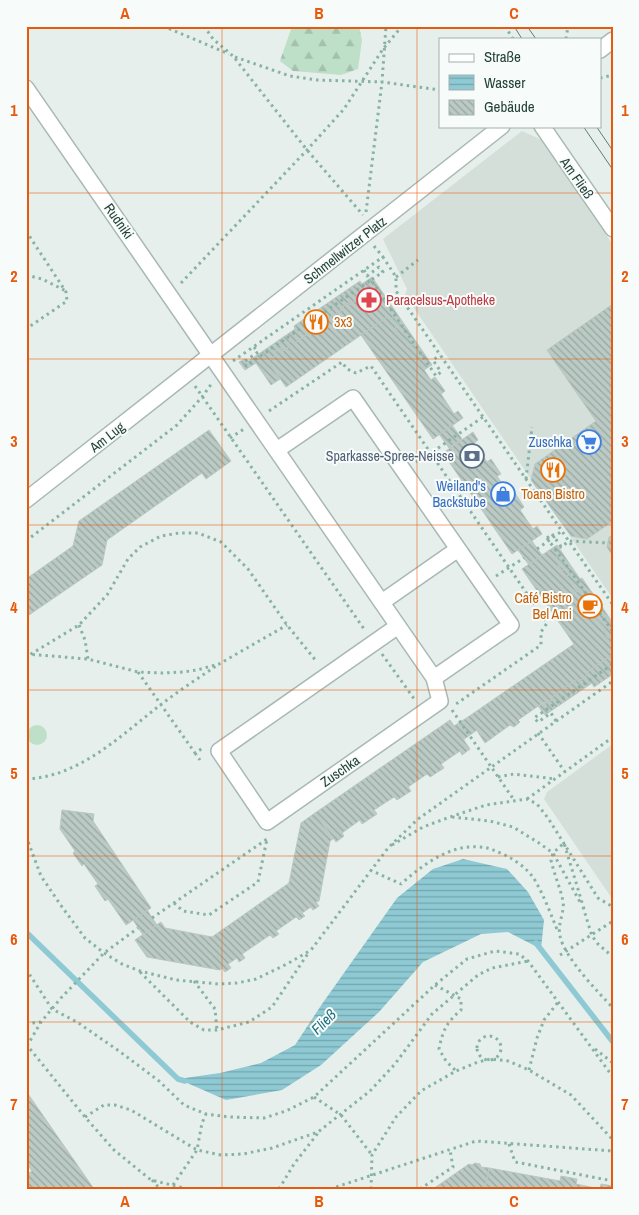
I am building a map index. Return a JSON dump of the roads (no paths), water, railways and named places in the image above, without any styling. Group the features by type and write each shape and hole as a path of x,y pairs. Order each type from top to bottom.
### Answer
{"street":[{"path":"602,48 613,40"},
{"name":"Rudniki","path":"26,88 212,354"},
{"name":"Schmellwitzer Platz","path":"187,373 499,128"},
{"name":"Am Fließ","path":"543,128 613,229"},
{"path":"212,354 277,450 434,678 511,625 353,398 277,450"},
{"name":"Am Lug","path":"26,500 187,373"},
{"path":"382,602 458,549"},
{"name":"Zuschka","path":"398,626 219,751 268,822 440,701 434,678"}],"water":[{"path":"463,859 507,869 528,892 544,920 541,949 508,932 481,934 423,962 379,1012 321,1065 282,1090 226,1100 178,1079 220,1073 261,1063 295,1045 397,898 433,869"}],"waterway":[{"name":"Fließ","path":"26,932 178,1079 185,1081"},
{"name":"Fließ","path":"536,943 613,1042"}],"tram line":[{"path":"514,26 521,38"},
{"path":"527,26 535,38"},
{"path":"584,128 613,170"},
{"path":"597,128 613,151"}],"place":[{"name":"Paracelsus-Apotheke","path":"369,300"},
{"name":"3x3","path":"316,322"},
{"name":"Zuschka","path":"589,442"},
{"name":"Sparkasse-Spree-Neisse","path":"472,456"},
{"name":"Toans Bistro","path":"553,470"},
{"name":"Weiland's Backstube","path":"503,494"},
{"name":"Café Bistro Bel Ami","path":"590,606"}]}
